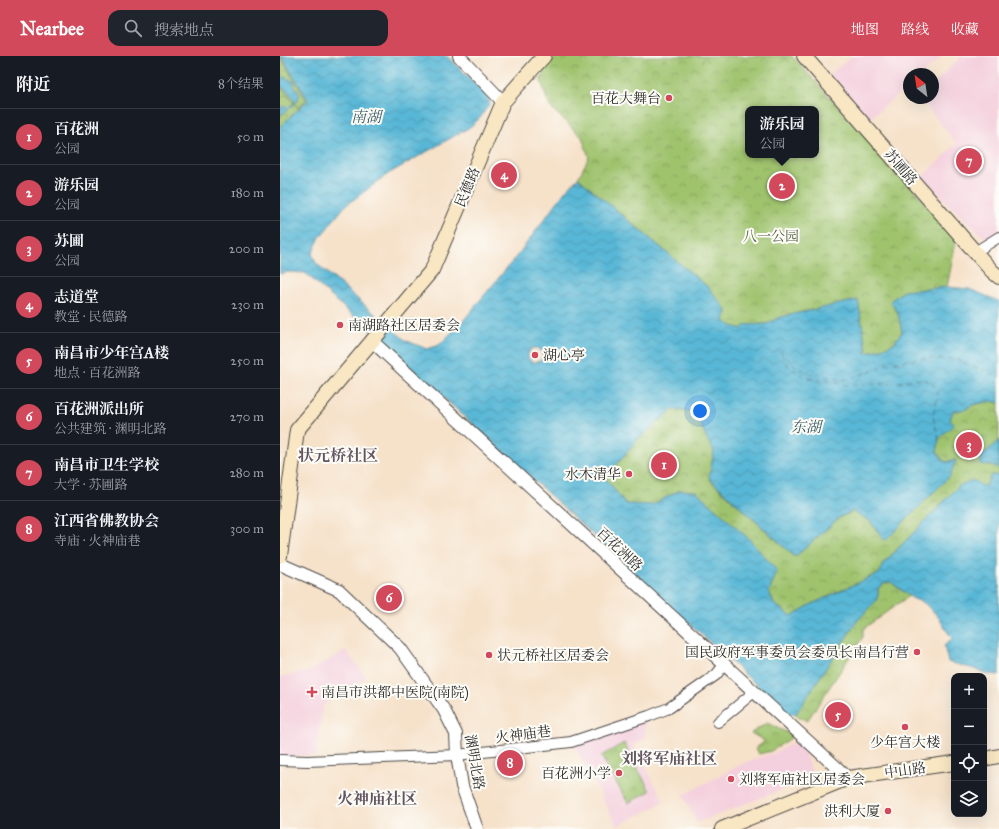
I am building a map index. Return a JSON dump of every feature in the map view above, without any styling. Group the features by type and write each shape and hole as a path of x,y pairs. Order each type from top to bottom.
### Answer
{"main road":[{"name":"民德路","path":"372,341 432,270 503,102 544,56"},
{"name":"苏圃路","path":"804,56 975,252 992,271 999,276"},
{"path":"280,556 297,430 372,341"},
{"path":"987,758 999,756"},
{"name":"中山路","path":"722,829 848,778 951,763"}],"street":[{"path":"459,56 503,102"},
{"path":"975,252 999,237"},
{"name":"百花洲路","path":"372,341 848,778"},
{"name":"渊明北路","path":"280,564 339,590 400,648 444,710 456,734 457,756 462,786 477,829"},
{"name":"火神庙巷","path":"280,760 306,761 457,756 571,742 669,708 716,674 724,665"},
{"path":"718,722 754,692"}],"shaded area":[{"path":"852,56 942,56 929,68 903,68 903,90 866,122 828,76"},
{"path":"962,56 999,56 999,232 987,240 921,178 957,144 925,104 939,104 939,79"},
{"name":"南昌市洪都中医院(南院)","path":"346,650 366,678 323,705 316,756 280,756 280,677 310,671"},
{"name":"百花洲小学","path":"646,719 645,738 634,745 664,802 617,826 574,744"},
{"path":"799,740 814,777 697,823 683,795 746,762 774,753"}],"green space":[{"name":"八一公园","path":"555,56 792,56 957,237 947,287 904,291 890,301 898,313 902,332 894,343 882,349 866,353 858,300 780,317 767,324 745,325 742,329 729,325 724,320 709,288 578,178 589,157 582,137 549,106 541,80 544,70"},
{"path":"282,57 308,100 280,127 280,58"},
{"path":"281,58 306,100 298,108 280,86 280,73 282,71 280,68"},
{"path":"992,401 999,403 999,475 985,487 959,486 883,564 880,574 870,577 814,603 791,616 774,604 769,592 777,571 680,490 652,505 626,504 605,478 639,438 673,409 700,412 702,427 714,451 709,479 795,557 840,517 854,511 870,521 885,541 956,460 945,462 937,452 939,439 954,424 950,420 953,411 966,409 972,405"},
{"path":"891,582 899,589 910,595 863,629 863,637 807,721 795,715 857,621 876,601 878,588 885,583"},
{"path":"767,723 790,734 791,738 771,751 759,754 756,748 765,741 751,733"},
{"path":"624,743 650,791 628,803 601,756"}],"water":[{"name":"东湖","path":"280,56 447,56 485,93 490,103 480,118 470,127 388,174 345,206 320,237 312,254 316,263 405,340 427,349 439,345 463,321 520,252 567,189 578,178 709,288 727,311 724,320 729,325 742,329 745,325 767,324 780,317 858,300 867,353 882,349 894,343 902,332 898,313 890,301 904,291 947,287 969,289 999,301 999,403 992,401 972,405 966,409 953,411 950,420 954,424 939,439 937,452 945,462 956,460 950,476 885,541 870,521 853,511 840,517 795,557 709,478 714,451 699,420 700,412 673,409 639,438 605,478 626,504 652,505 680,490 696,491 749,539 777,571 769,592 774,604 791,616 814,603 879,574 883,564 959,486 972,480 985,487 991,475 999,475 999,675 987,674 978,670 948,662 944,646 952,639 937,615 924,603 912,598 891,582 885,583 878,588 876,601 857,621 795,715 786,712 395,353 305,273 288,272 280,274 280,127 308,100 282,57 280,58","holes":["532,348 537,348 543,355 540,361 533,362 530,360 528,354"]},
{"path":"284,77 293,81 299,96 292,106 280,115 280,108 285,106 287,108 294,103 291,95 281,86 281,78"},
{"path":"999,440 999,468 980,464 982,456"}],"ferry route":[{"path":"939,439 933,415 938,392 933,384 924,379 887,384 847,385 819,380 804,377 788,366 780,351 792,363 808,373 844,380 869,372 887,364 924,358 953,359 984,370 999,378"},
{"path":"999,585 999,589"}],"place":[{"name":"百花大舞台","path":"669,98"},
{"name":"南昌市卫生学校","path":"969,161"},
{"name":"志道堂","path":"504,175"},
{"name":"游乐园","path":"782,186"},
{"name":"南湖路社区居委会","path":"340,325"},
{"name":"湖心亭","path":"535,355"},
{"name":"苏圃","path":"969,445"},
{"name":"百花洲","path":"664,465"},
{"name":"水木清华","path":"629,474"},
{"name":"百花洲派出所","path":"389,598"},
{"name":"国民政府军事委员会委员长南昌行营","path":"917,652"},
{"name":"状元桥社区居委会","path":"489,655"},
{"name":"南昌市洪都中医院(南院)","path":"312,692"},
{"name":"南昌市少年宫A楼","path":"838,715"},
{"name":"少年宫大楼","path":"905,727"},
{"name":"江西省佛教协会","path":"510,763"},
{"name":"百花洲小学","path":"619,773"},
{"name":"刘将军庙社区居委会","path":"731,779"},
{"name":"洪利大厦","path":"888,811"}],"district":[{"name":"状元桥社区","path":"338,455"},
{"name":"刘将军庙社区","path":"669,758"},
{"name":"火神庙社区","path":"377,798"}],"water label":[{"name":"南湖","path":"366,117"}]}
